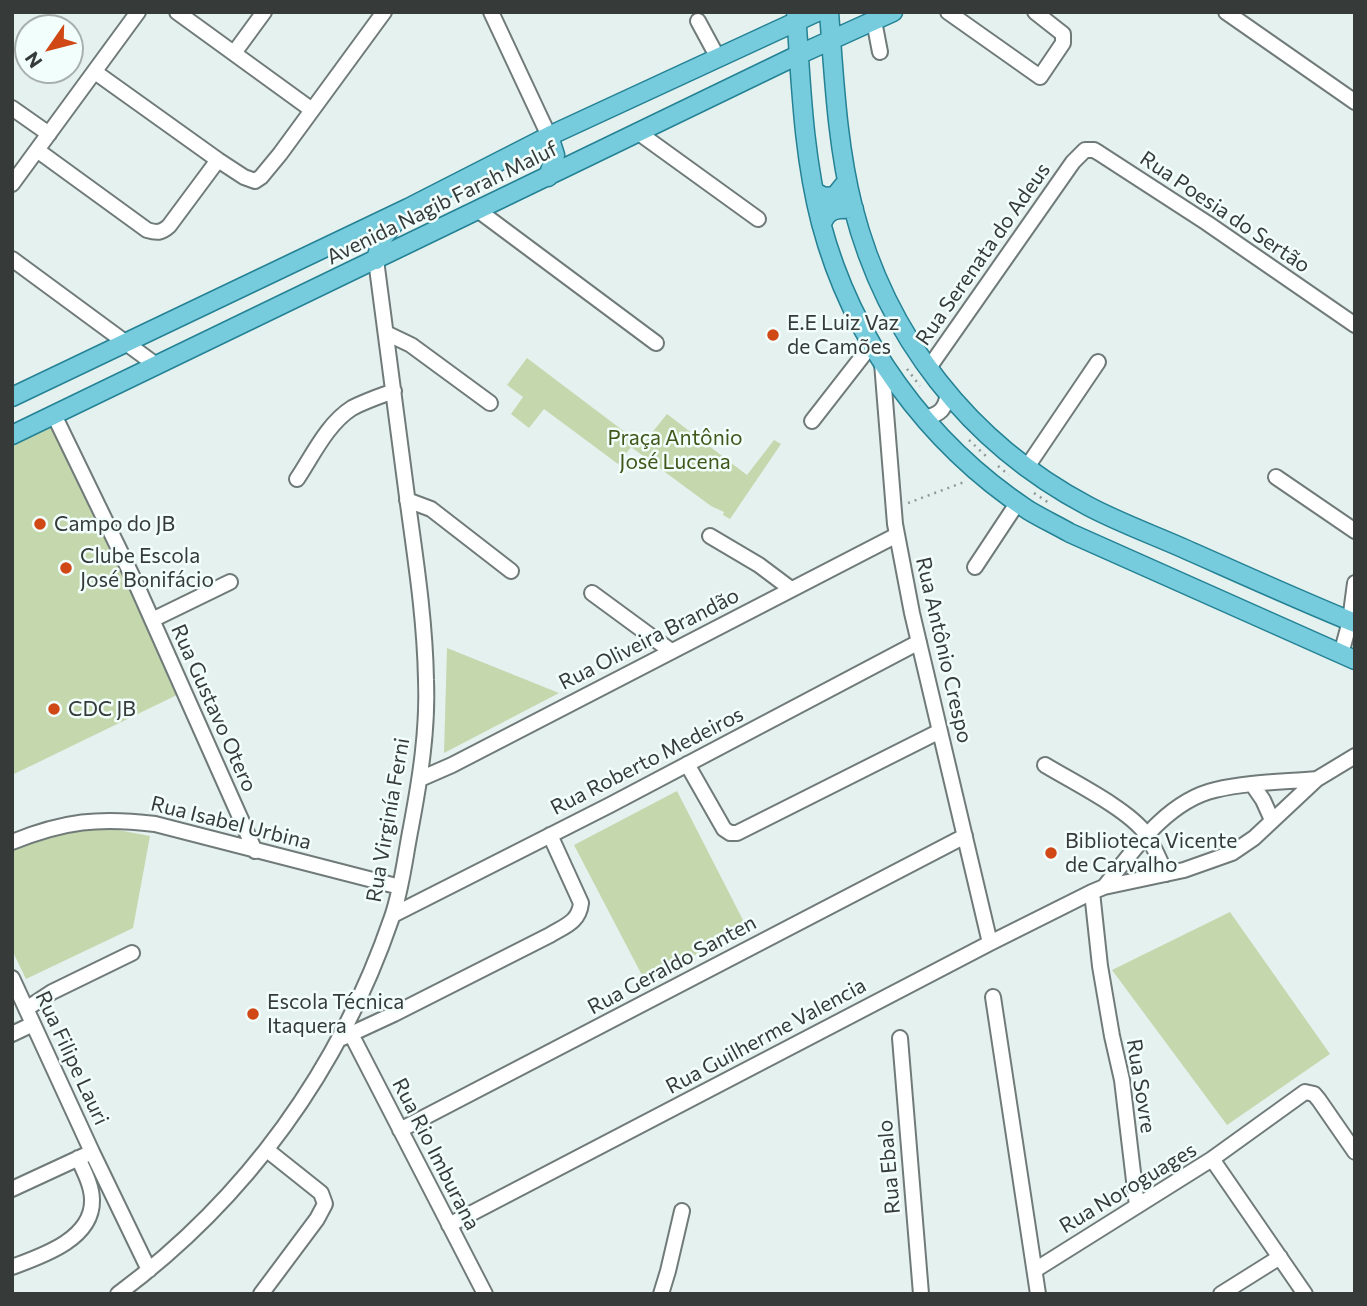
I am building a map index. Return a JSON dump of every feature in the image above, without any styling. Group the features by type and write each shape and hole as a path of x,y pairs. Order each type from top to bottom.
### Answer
{"main road":[{"name":"Avenida Nagib Farah Maluf","path":"12,397 408,208 549,136 718,58 796,17 817,12"},
{"path":"828,12 847,181 873,270 911,344 948,394 986,433 1027,467 1088,506 1352,622"},
{"name":"Avenida Nagib Farah Maluf","path":"12,435 798,55 893,12"},
{"path":"796,17 806,136 822,224 851,305 881,363 904,396 945,441 983,475 1018,502 1070,533 1348,657"},
{"path":"548,177 555,155 549,136"},
{"path":"815,192 824,197 835,196 847,181"},
{"path":"376,260 381,240 408,208"},
{"path":"822,224 828,213 834,209 854,209"}],"street":[{"path":"12,184 138,12"},
{"path":"177,12 312,110"},
{"path":"234,53 264,12"},
{"path":"95,72 218,160 255,181 267,171 384,12"},
{"path":"491,12 549,136"},
{"path":"948,12 1040,77 1063,43 1063,34 1035,12"},
{"path":"1226,12 1355,102"},
{"path":"698,21 718,58"},
{"path":"874,21 880,52"},
{"path":"12,108 49,134"},
{"path":"639,133 758,219"},
{"path":"37,150 147,230 159,233 169,226 218,160"},
{"name":"Rua Poesia do Sertão","path":"1073,162 1085,150 1094,150 1207,223 1355,325"},
{"name":"Rua Serenata do Adeus","path":"928,369 1073,162"},
{"path":"479,211 656,343"},
{"path":"12,259 156,365"},
{"name":"Rua Virginía Ferni","path":"117,1294 208,1218 267,1150 345,1037 393,915 420,779 427,682 423,618 376,260"},
{"path":"386,333 411,345 491,403"},
{"path":"812,421 872,345"},
{"path":"1027,467 1098,362"},
{"name":"Rua Antônio Crespo","path":"881,363 897,535 919,642 990,943"},
{"path":"297,479 332,425 343,415 361,404 394,391"},
{"path":"925,418 936,415 945,408 948,394"},
{"name":"Rua Gustavo Otero","path":"54,415 152,620 255,851"},
{"path":"1276,477 1355,531"},
{"path":"407,500 431,509 511,571"},
{"path":"975,567 1018,502"},
{"name":"Rua Oliveira Brandão","path":"420,779 452,765 897,535"},
{"path":"710,536 759,565 791,589"},
{"path":"152,620 230,582"},
{"path":"1348,657 1355,583"},
{"path":"592,593 671,651"},
{"name":"Rua Roberto Medeiros","path":"393,915 919,642"},
{"path":"687,764 724,829 737,833 940,731"},
{"name":"Rua Guilherme Valencia","path":"449,1225 1098,889 1213,862 1232,853 1254,838 1317,779 1355,756"},
{"path":"1045,765 1138,825 1147,835 1166,874"},
{"name":"Rua Guilherme Valencia","path":"1098,889 1147,835 1190,801 1213,790 1317,779"},
{"path":"1252,785 1263,800 1272,820"},
{"name":"Rua Isabel Urbina","path":"12,842 69,823 99,819 123,820 155,824 400,887"},
{"path":"345,1037 550,934 580,914 581,903 550,835"},
{"name":"Rua Geraldo Santen","path":"400,1130 965,836"},
{"name":"Rua Sovre","path":"1098,889 1102,974 1122,1080 1138,1206"},
{"path":"26,1009 52,992 132,953"},
{"name":"Rua Filipe Lauri","path":"12,978 85,1155"},
{"path":"993,997 1038,1294"},
{"path":"12,1034 33,1024"},
{"name":"Rua Rio Imburana","path":"345,1037 400,1130 485,1294"},
{"name":"Rua Ebalo","path":"900,1038 921,1294"},
{"path":"1212,1159 1305,1092 1314,1094 1355,1152"},
{"path":"261,1294 317,1219 325,1204 321,1193 267,1150"},
{"path":"12,1189 85,1155"},
{"path":"12,1267 47,1254 86,1224 91,1215 92,1197 85,1155"},
{"path":"85,1155 149,1270"},
{"name":"Rua Noroguages","path":"1035,1270 1212,1159 1305,1294"},
{"path":"661,1294 682,1211"},
{"path":"1221,1294 1280,1257"}],"path":[{"path":"893,508 983,475"}],"green space":[{"name":"Praça Antônio José Lucena","path":"527,358 642,445 667,414 747,475 774,440 781,444 730,519 723,515 724,512 711,506 631,447 618,464 544,409 529,428 511,414 523,397 507,385"},
{"name":"Clube Escola José Bonifácio","path":"51,425 181,693 12,775 12,444"},
{"path":"447,648 559,693 444,753"},
{"path":"677,791 747,928 645,981 574,845"},
{"path":"76,829 112,829 150,836 133,928 26,979 12,950 12,849 41,837"},
{"path":"1230,912 1330,1054 1227,1125 1112,970"}],"place":[{"name":"E.E Luiz Vaz de Camões","path":"773,335"},
{"name":"Campo do JB","path":"40,524"},
{"name":"Clube Escola José Bonifácio","path":"66,568"},
{"name":"CDC JB","path":"54,709"},
{"name":"Biblioteca Vicente de Carvalho","path":"1051,853"},
{"name":"Escola Técnica Itaquera","path":"253,1014"}]}
